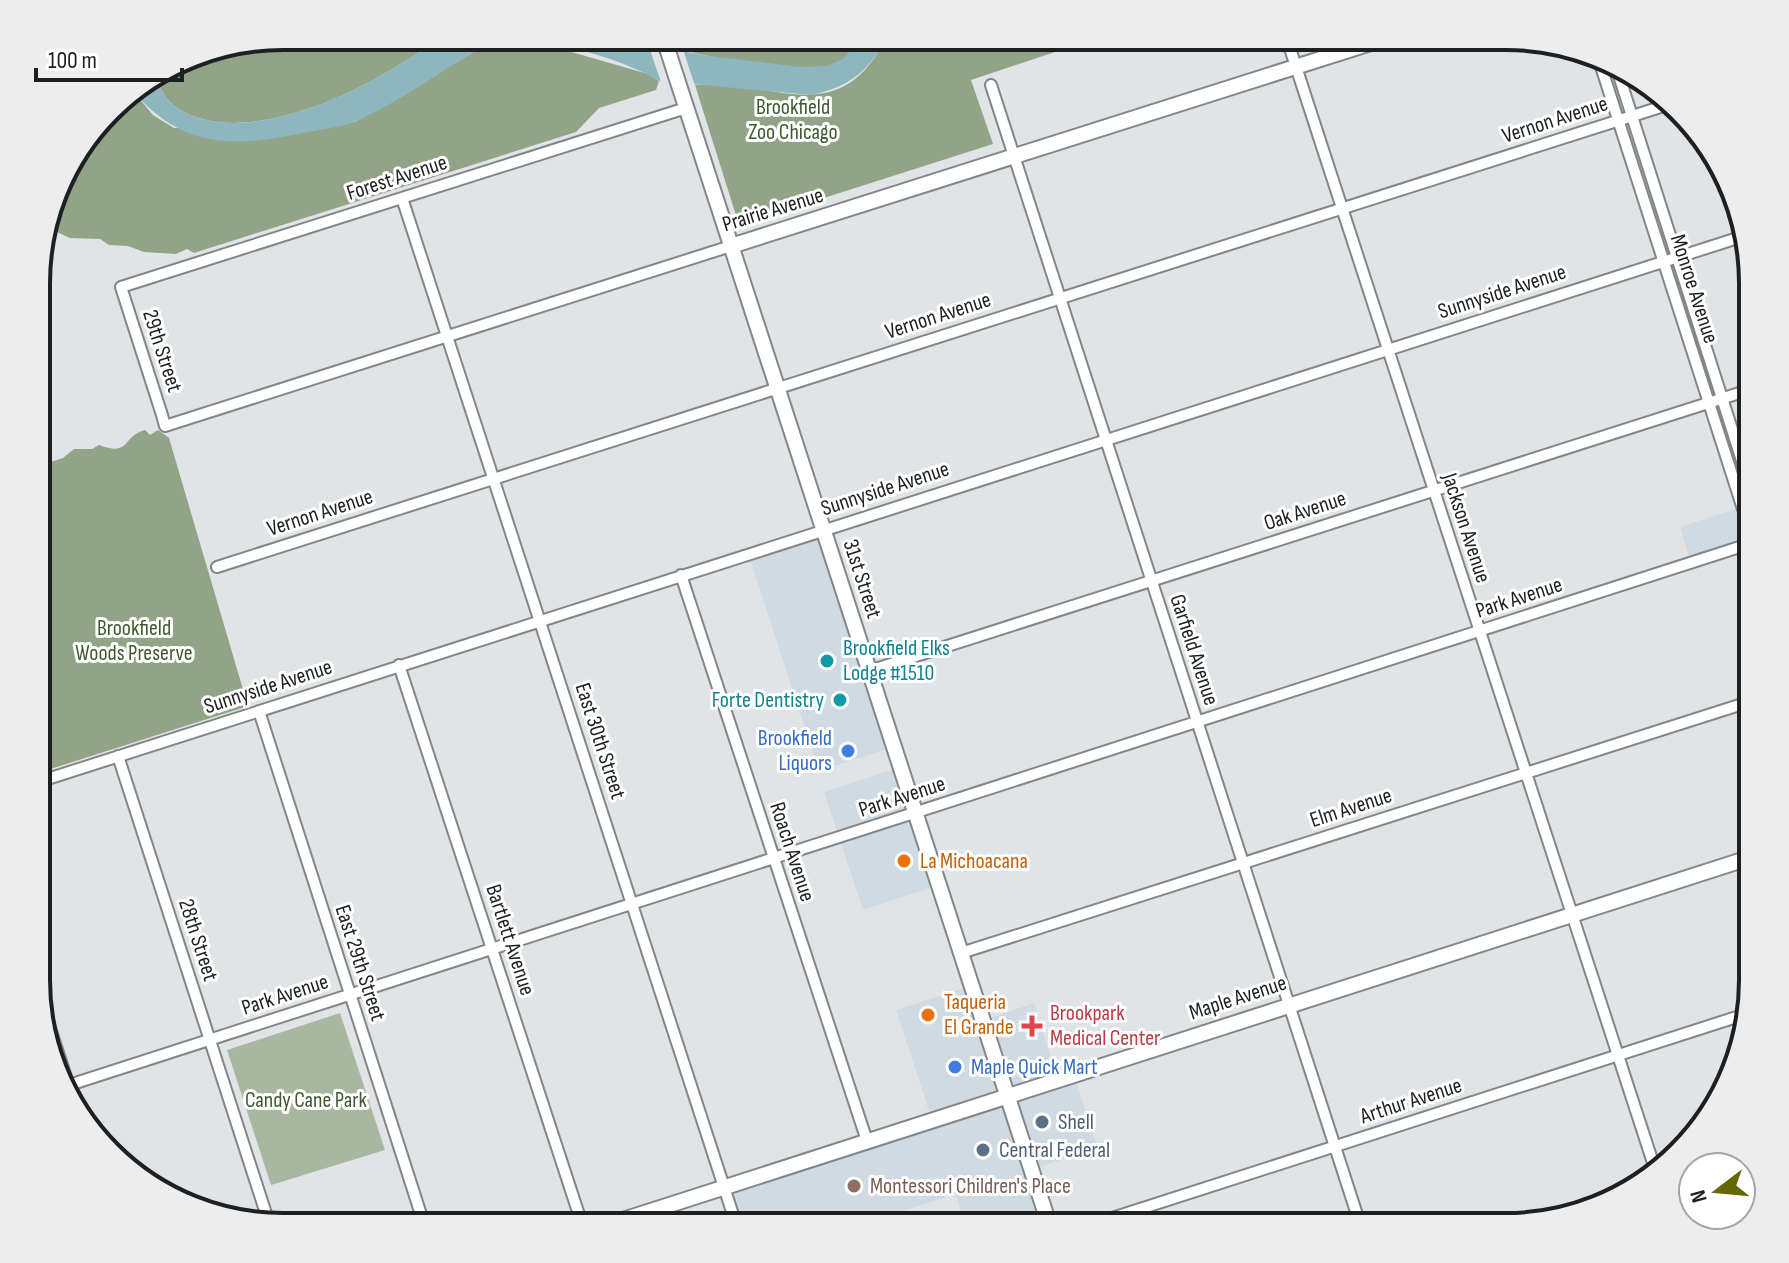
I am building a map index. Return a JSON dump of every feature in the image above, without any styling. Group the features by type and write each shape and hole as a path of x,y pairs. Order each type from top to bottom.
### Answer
{"street":[{"name":"31st Street","path":"668,50 1045,1213"},
{"name":"Jackson Avenue","path":"1291,50 1652,1161"},
{"name":"Prairie Avenue","path":"165,426 1349,50"},
{"name":"Monroe Avenue","path":"1603,72 1739,496"},
{"name":"Monroe Avenue","path":"1620,80 1739,451"},
{"name":"Garfield Avenue","path":"991,85 1356,1213"},
{"name":"Vernon Avenue","path":"217,567 1659,107"},
{"name":"Forest Avenue","path":"121,287 686,108"},
{"name":"East 30th Street","path":"402,198 732,1213"},
{"name":"Sunnyside Avenue","path":"50,778 1735,239"},
{"name":"29th Street","path":"121,287 165,426"},
{"name":"Oak Avenue","path":"869,671 1739,393"},
{"name":"Park Avenue","path":"74,1083 1739,547"},
{"name":"Roach Avenue","path":"681,575 867,1141"},
{"name":"Bartlett Avenue","path":"399,665 578,1213"},
{"name":"Elm Avenue","path":"961,953 1739,705"},
{"name":"East 29th Street","path":"259,711 420,1213"},
{"name":"28th Street","path":"118,756 266,1213"},
{"name":"Maple Avenue","path":"644,1213 1739,861"},
{"name":"Arthur Avenue","path":"1128,1213 1736,1017"}],"shaded area":[{"path":"1739,482 1739,547 1691,563 1680,527 1735,509 1728,485"},
{"path":"819,527 891,748 819,771 747,550"},
{"path":"897,768 936,886 863,910 824,792"},
{"path":"968,987 1003,1094 931,1117 896,1010"},
{"path":"1034,1003 1053,1064 1069,1060 1098,1149 1034,1168 987,1019"},
{"path":"1005,1099 1042,1213 962,1213 955,1194 897,1213 727,1213 721,1193"}],"green space":[{"path":"424,50 336,98 308,109 248,122 220,122 193,116 171,103 159,86 180,74 208,62 252,52"},
{"path":"477,50 564,50 648,74 659,81 656,90 599,108 576,132 194,253 187,249 176,254 144,252 128,246 109,245 100,239 70,238 56,232 62,208 81,166 118,118 140,99 153,115 174,128 355,122"},
{"path":"683,50 854,50 838,62 812,68 755,64"},
{"name":"Brookfield Zoo Chicago","path":"878,50 1061,50 971,80 993,144 739,225 695,85 723,85 802,95 825,93 847,84 868,66"},
{"name":"Brookfield Woods Preserve","path":"145,430 150,435 158,430 169,438 247,703 245,707 50,769 50,462 63,458 74,449 92,449 99,445 116,449"},
{"name":"Candy Cane Park","path":"340,1013 385,1150 271,1185 227,1050"}],"water":[{"path":"424,50 477,50 372,114 337,127 277,138 253,141 209,139 169,123 140,98 159,86 171,103 193,116 220,122 248,122 308,109 384,74"},
{"path":"578,50 678,50 800,67 827,66 843,59 852,50 880,50 857,76 836,88 811,95 660,81 602,56"}],"pier":[{"path":"650,50 683,50 696,89 662,85"}],"place":[{"name":"Brookfield Elks Lodge #1510","path":"827,661"},
{"name":"Forte Dentistry","path":"840,700"},
{"name":"Brookfield Liquors","path":"848,751"},
{"name":"La Michoacana","path":"904,861"},
{"name":"Taqueria El Grande","path":"928,1015"},
{"name":"Brookpark Medical Center","path":"1032,1026"},
{"name":"Maple Quick Mart","path":"955,1067"},
{"name":"Shell","path":"1042,1122"},
{"name":"Central Federal","path":"983,1150"},
{"name":"Montessori Children's Place","path":"854,1186"}]}
